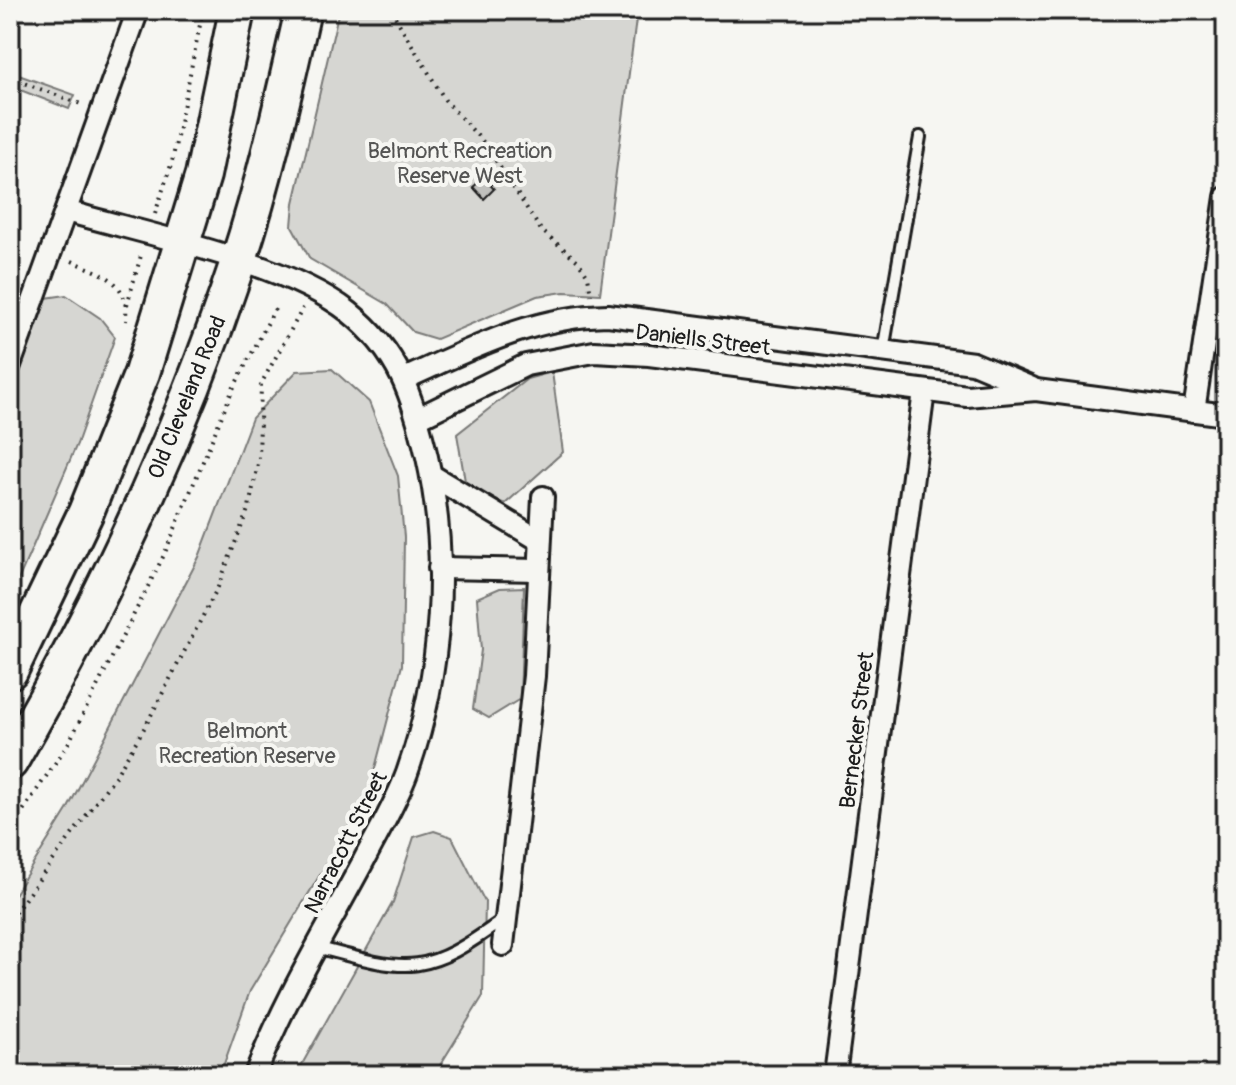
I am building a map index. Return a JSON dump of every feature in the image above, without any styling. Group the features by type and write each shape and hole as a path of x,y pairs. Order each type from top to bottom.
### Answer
{"highway":[{"path":"10,671 75,536 122,427 207,160 237,10"},
{"name":"Old Cleveland Road","path":"10,762 54,685 130,533 176,426 238,262 303,10"}],"street":[{"path":"10,365 138,10"},
{"path":"1194,411 1226,197"},
{"path":"66,211 238,262 313,290 348,311 384,345 404,379 418,418"},
{"name":"Daniells Street","path":"404,379 509,332 556,319 592,315 973,363 1036,390"},
{"name":"Daniells Street","path":"418,418 526,365 594,352 649,355 967,396 1036,390 1226,415"},
{"name":"Bernecker Street","path":"835,1075 924,391"},
{"name":"Narracott Street","path":"255,1075 276,1021 407,774 438,642 439,568 431,475 418,418"},
{"path":"431,475 539,540"},
{"path":"503,945 534,676 543,497"},
{"path":"439,568 539,570"}],"lane":[{"path":"883,351 920,137"},
{"name":"Narracott Street","path":"316,947 404,968 449,957 505,918"}],"path":[{"path":"123,332 126,308 147,235 172,162 203,10"},
{"path":"391,10 445,100 485,144 541,230 578,261 588,276 591,299"},
{"path":"10,78 102,112"},
{"path":"490,184 504,173"},
{"path":"65,259 116,280 126,308"},
{"path":"10,919 116,775 146,725 218,587 249,507 259,459 261,384 313,290"},
{"path":"10,830 68,744 144,595 233,389 277,305"}],"green space":[{"name":"Belmont Recreation Reserve West","path":"339,10 637,12 600,294 564,292 537,296 436,339 413,332 387,304 310,259 292,226 294,203"},
{"path":"10,72 75,95 69,109 10,86"},
{"path":"66,295 100,318 115,337 77,444 10,599 10,394 46,298"},
{"name":"Belmont Recreation Reserve","path":"332,369 369,402 398,476 404,537 402,665 368,795 250,991 220,1075 10,1075 10,901 67,810 199,557 252,418 297,371"},
{"path":"552,372 563,452 505,504 466,487 457,434 527,379"},
{"path":"524,587 520,699 489,718 473,709 481,650 477,598 500,588"},
{"path":"434,831 452,837 485,902 483,996 434,1075 296,1075 393,902 414,837"}],"building":[{"path":"484,178 494,189 484,199 473,187"}]}
